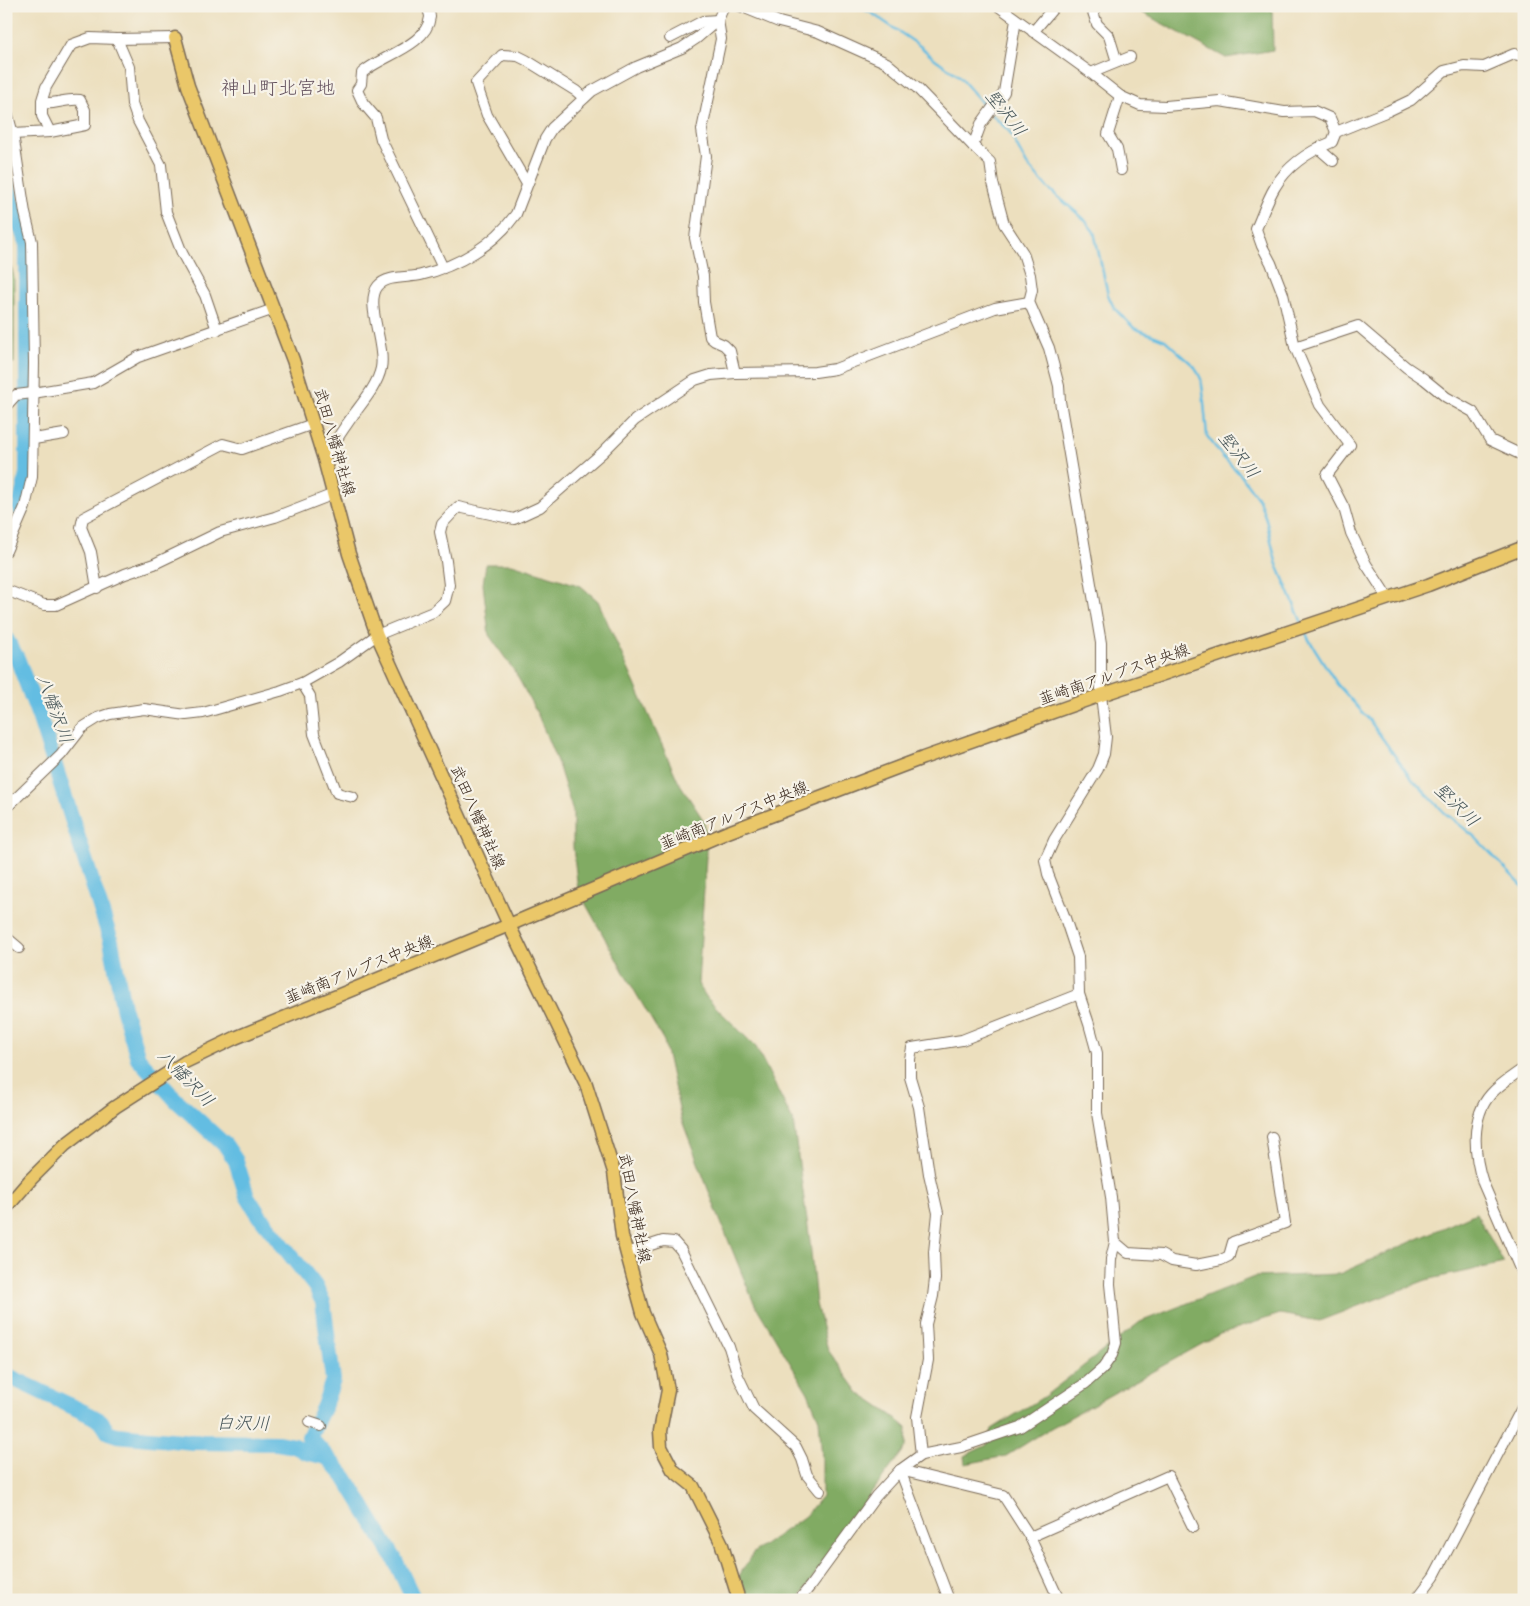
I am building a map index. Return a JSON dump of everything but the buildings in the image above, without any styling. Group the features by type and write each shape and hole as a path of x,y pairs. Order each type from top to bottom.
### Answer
{"main road":[{"name":"武田八幡神社線","path":"175,38 188,86 293,360 324,459 349,554 377,635 509,925 586,1084 614,1172 626,1253 643,1313 661,1354 668,1390 660,1430 661,1447 673,1470 692,1486 721,1542 739,1600"},
{"name":"韮崎南アルプス中央線","path":"6,1208 31,1179 65,1145 115,1107 185,1062 235,1038 728,832 923,758 1331,616 1428,585 1524,547"}],"street":[{"path":"427,6 430,16 426,29 407,48 370,66 362,73 361,84 357,90 363,103 376,118 381,139 443,268"},
{"path":"324,459 372,388 381,369 380,344 372,302 378,286 387,280 421,275 443,268 487,245 516,214 545,139 552,128 592,91 636,66 682,48 697,38 718,20 724,6"},
{"path":"740,6 779,22 818,32 887,63 917,88 990,162 1004,224 1023,253 1030,275 1032,290 1029,302 1048,348 1060,386 1060,401 1101,643 1101,695 1106,737 1104,754 1098,769 1054,840 1045,860 1048,874 1078,957 1079,994 1097,1053 1097,1113 1111,1197 1115,1242 1110,1258 1110,1284 1116,1344 1112,1355 1103,1368 1086,1383 1020,1427 961,1447 920,1455 900,1470 876,1496 799,1600"},
{"path":"998,6 1120,96 1140,105 1166,106 1220,101 1284,112 1314,112 1330,118 1336,132 1332,142 1318,148 1295,164 1276,186 1256,230 1262,246 1272,263 1283,294 1295,347 1320,405 1350,445 1327,476 1344,508 1351,533 1366,564 1388,598"},
{"path":"1033,32 1056,7"},
{"path":"1093,12 1096,24 1109,36 1118,62"},
{"path":"670,38 703,21 718,20"},
{"path":"718,20 721,39 702,130 706,156 695,238 703,276 704,302 710,337 730,351 735,373"},
{"path":"973,146 981,124 1004,92 1016,20"},
{"path":"50,132 42,116 42,103 46,86 71,45 90,38 175,38"},
{"path":"117,39 129,67 132,104 138,121 161,165 166,212 182,253 205,294 217,330"},
{"path":"1114,50 1124,46"},
{"path":"1336,132 1388,112 1411,100 1444,71 1464,66 1484,67 1514,54 1524,56"},
{"path":"528,184 487,115 476,83 502,55 518,56 576,91 584,98"},
{"path":"1091,73 1130,57"},
{"path":"1120,96 1108,134 1117,149 1121,170"},
{"path":"13,134 50,132 85,125 86,110 80,100 49,104 42,103"},
{"path":"6,551 25,507 32,477 34,438 33,252 13,134 7,112"},
{"path":"1318,148 1333,161"},
{"path":"6,808 61,755 82,728 98,718 110,714 144,709 186,716 280,691 302,683 339,662 377,635 434,612 445,601 448,585 446,561 440,532 442,524 458,507 514,519 540,507 602,453 635,420 695,380 711,375 735,373 815,372 835,369 995,308 1029,302"},
{"path":"6,406 16,395 21,393 33,394 92,383 138,358 274,309"},
{"path":"1295,347 1358,326 1406,367 1446,397 1473,412 1490,440 1524,456"},
{"path":"97,588 91,552 81,527 83,518 224,444 242,449 313,424"},
{"path":"34,438 64,434"},
{"path":"6,590 44,605 56,605 126,574 154,564 220,532 275,517 334,494"},
{"path":"302,683 310,696 314,734 332,784 337,793 353,796"},
{"path":"6,937 19,948"},
{"path":"920,1455 917,1417 928,1360 926,1324 935,1279 934,1252 938,1213 929,1174 919,1107 910,1077 912,1048 962,1040 1079,994"},
{"path":"1524,1068 1496,1088 1489,1096 1478,1120 1476,1145 1479,1170 1483,1183 1524,1278"},
{"path":"1115,1242 1128,1253 1161,1255 1172,1261 1196,1265 1221,1260 1229,1256 1233,1242 1285,1223 1272,1137"},
{"path":"626,1253 663,1241 674,1242 681,1250 729,1347 738,1376 754,1410 796,1447 807,1475 820,1491"},
{"path":"1416,1600 1441,1564 1524,1404"},
{"path":"309,1422 321,1426"},
{"path":"900,1470 1003,1495 1030,1537 1060,1600"},
{"path":"900,1470 950,1600"},
{"path":"1030,1537 1168,1476 1193,1527"}],"green space":[{"path":"1130,6 1272,6 1273,50 1226,58"},
{"path":"6,244 14,278 14,363 6,363"},
{"path":"486,564 512,564 581,586 598,601 678,781 704,821 707,841 698,984 707,998 756,1047 793,1121 810,1241 816,1304 828,1350 859,1393 907,1428 906,1447 837,1539 799,1600 740,1600 739,1576 753,1553 805,1516 822,1496 819,1419 808,1393 753,1301 681,1118 664,1041 578,890 573,847 573,812 558,764 538,715 515,672 489,635 483,584"},
{"path":"1476,1213 1504,1263 1426,1280 1319,1321 1280,1314 1220,1334 1049,1429 1006,1456 965,1464 964,1456 987,1445 992,1429 1045,1396 1140,1322 1254,1277 1339,1274"}],"waterway":[{"name":"堅沢川","path":"858,6 920,46 959,76 988,110"},
{"name":"堅沢川","path":"992,115 1009,131 1027,165 1049,189 1084,219 1094,232 1108,295 1114,308 1134,328 1165,340 1195,367 1201,379 1207,436 1222,456 1240,474 1259,500 1266,519 1276,562 1302,623"},
{"name":"八幡沢川","path":"6,183 27,245 27,473 20,509"},
{"name":"堅沢川","path":"1305,630 1337,684 1370,721 1410,777 1445,813 1475,837 1524,888"},
{"name":"八幡沢川","path":"6,639 17,658 40,719 111,941 123,1007 138,1058 175,1099 226,1146 236,1161 247,1196 259,1215 315,1286 323,1302 333,1380 324,1406 309,1437 345,1477 394,1558 414,1600"},
{"name":"白沢川","path":"6,1375 90,1415 101,1421 108,1432 117,1435 193,1442 277,1443 295,1446 305,1452 326,1457"}],"district":[{"name":"神山町北宮地","path":"278,87"}]}
